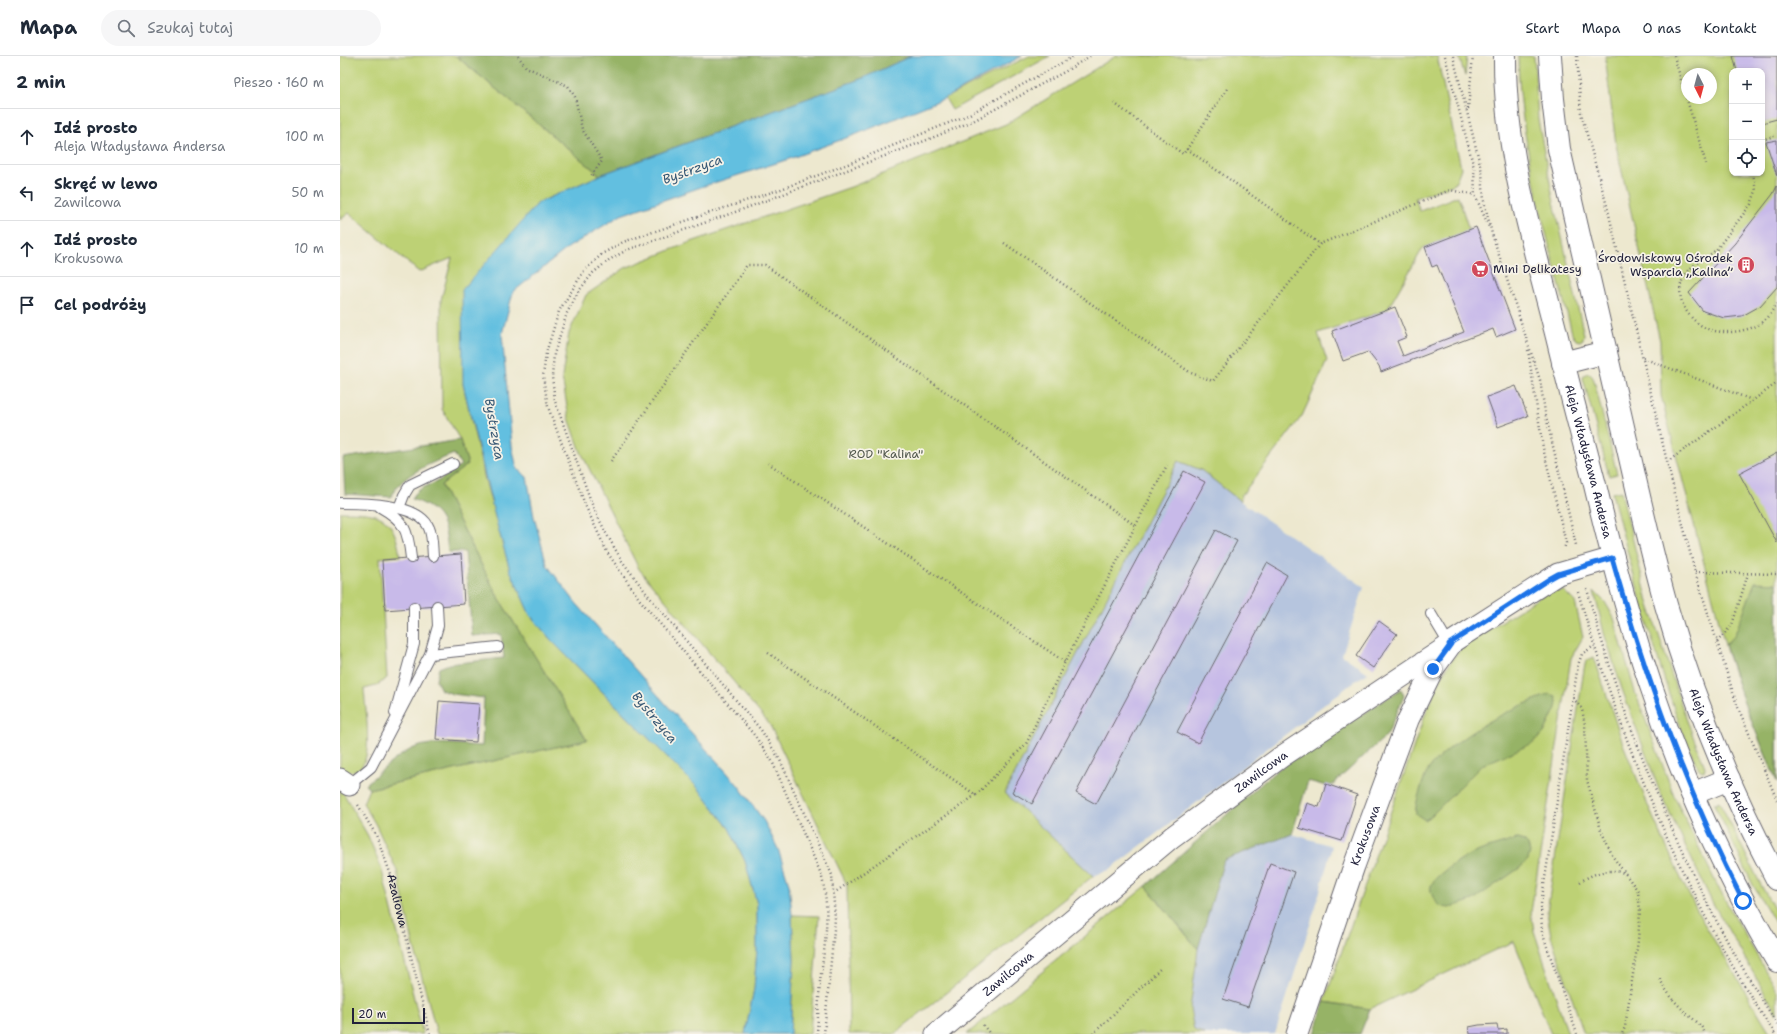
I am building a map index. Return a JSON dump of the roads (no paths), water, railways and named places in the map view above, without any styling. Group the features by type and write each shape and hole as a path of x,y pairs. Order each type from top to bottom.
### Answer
{"main road":[{"name":"Aleja Władysława Andersa","path":"1505,56 1506,101 1517,174 1612,558 1650,684 1692,794 1733,881 1777,960"},
{"name":"Aleja Władysława Andersa","path":"1550,56 1556,132 1666,606 1697,700 1729,779 1750,827 1777,879"},
{"path":"1563,363 1606,352"},
{"path":"1692,794 1729,779"}],"street":[{"name":"Zawilcowa","path":"936,1034 1172,837 1281,757 1558,574 1612,558"},
{"name":"Krokusowa","path":"1297,1034 1354,866 1408,720 1433,669 1450,644"}],"lane":[{"path":"400,508 404,495 410,485 453,464"},
{"path":"340,504 377,505 400,508 413,513 423,519 429,527 433,556"},
{"path":"377,505 398,518 405,527 408,536 410,558"},
{"path":"345,782 371,767 389,733 430,654 438,626 437,606"},
{"path":"389,733 414,644 414,608"},
{"path":"1431,614 1450,644"},
{"path":"430,654 498,647"}],"water":[{"name":"Bystrzyca","path":"911,56 1022,56 945,98 857,134 789,159 701,187 621,215 569,247 513,292 502,334 512,446 517,469 527,477 534,517 547,565 576,603 738,785 764,821 778,849 789,884 792,915 794,960 790,1034 745,1034 754,989 757,949 757,904 745,861 729,828 698,788 552,641 530,615 510,570 496,521 463,384 462,290 538,203 600,175 863,78"}],"place":[{"name":"Środowiskowy Ośrodek Wsparcia „Kalina”","path":"1746,265"},
{"name":"Mini Delikatesy","path":"1480,269"}],"park label":[{"name":"ROD \"Kalina\"","path":"886,454"}]}
